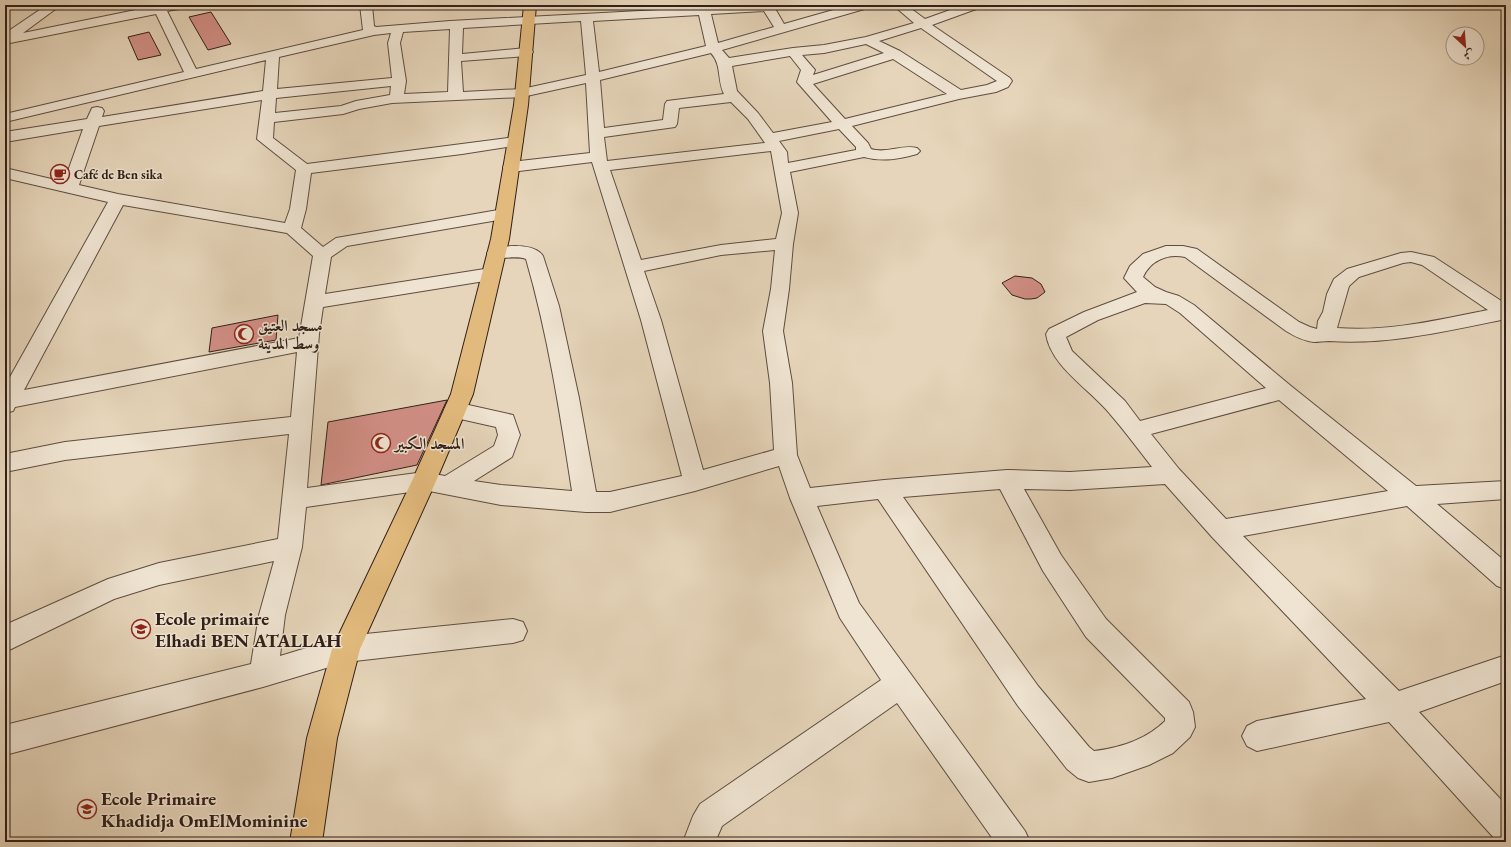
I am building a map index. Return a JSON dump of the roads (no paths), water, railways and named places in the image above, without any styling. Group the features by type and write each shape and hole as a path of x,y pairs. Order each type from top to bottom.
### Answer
{"main road":[{"path":"306,842 322,738 346,649 424,481 462,394 504,214 522,93 530,13"}],"street":[{"path":"5,39 55,5"},
{"path":"5,39 91,23 158,8 181,5"},
{"path":"366,5 368,28 374,31"},
{"path":"267,118 343,110 356,105 396,99 522,93 713,48 864,5"},
{"path":"511,167 600,162 616,164 773,142 959,95 991,89 1003,84 1004,81 999,76 923,24 899,5"},
{"path":"725,63 868,40 923,24 976,5"},
{"path":"5,118 374,31 457,25 530,13 587,18 703,8 768,6 808,70 804,82"},
{"path":"158,8 192,74"},
{"path":"703,8 713,48 722,56 725,63 730,92 753,116 779,152 781,169 787,194 790,213 784,244 780,289 773,331 781,383 786,456 849,610 900,684 1014,842"},
{"path":"91,23 95,14 101,10"},
{"path":"587,18 600,162 651,320 695,482"},
{"path":"5,30 91,23"},
{"path":"455,96 455,34 457,25"},
{"path":"396,99 399,81 394,43 397,30"},
{"path":"868,40 895,54 959,95"},
{"path":"455,58 526,52"},
{"path":"804,82 895,54"},
{"path":"273,56 265,139 304,169 463,150 515,142"},
{"path":"5,138 93,122 270,94 399,81"},
{"path":"804,82 863,146 864,152"},
{"path":"70,187 103,94"},
{"path":"597,133 670,124 672,104 735,97"},
{"path":"781,169 853,156 864,152 875,156 889,156 912,151"},
{"path":"292,229 298,209 304,169"},
{"path":"6,174 70,187 118,199 292,229 322,255"},
{"path":"6,402 118,199"},
{"path":"263,674 272,615 290,547 308,343 322,255 342,242 504,214"},
{"path":"634,267 721,250 784,244"},
{"path":"1160,298 1145,291 1133,278 1135,271 1147,258 1169,250 1186,251 1192,254 1284,319 1293,327 1307,334 1320,336 1326,334 1348,337 1378,335 1432,327 1506,313"},
{"path":"496,252 520,251 534,256 549,306 568,398 586,502"},
{"path":"1326,334 1326,326 1333,312 1336,294 1342,283 1353,273 1401,258 1411,257 1428,261 1506,313"},
{"path":"314,302 491,274"},
{"path":"1506,578 1411,496 1283,391 1187,309 1172,300 1143,297 1091,316 1056,334 1057,340 1064,354 1117,406 1171,475 1222,530 1394,707 1506,828"},
{"path":"6,402 308,343"},
{"path":"1136,430 1283,391"},
{"path":"449,486 504,451 508,435 505,420 456,410"},
{"path":"5,463 65,451 301,424"},
{"path":"294,499 424,481 501,495 586,502 610,502 695,482 786,456"},
{"path":"802,498 884,488 1007,479 1070,481 1171,475"},
{"path":"884,488 1028,696 1078,758 1089,767 1106,766 1150,749 1173,735 1180,727 1179,712 1096,628 1052,563 1007,479"},
{"path":"1222,530 1411,496 1506,490"},
{"path":"5,638 108,590 159,574 290,547"},
{"path":"5,740 263,674 346,649 513,632"},
{"path":"1256,736 1394,707 1506,668"},
{"path":"699,842 704,827 711,815 900,684"}],"place":[{"name":"Café de Ben sika","path":"60,174"},
{"name":"مسجد العتيق وسط المدينة","path":"244,334"},
{"name":"المسجد الكبير","path":"381,443"},
{"name":"Ecole primaire Elhadi BEN ATALLAH","path":"141,629"},
{"name":"Ecole Primaire Khadidja OmElMominine","path":"87,809"}]}
